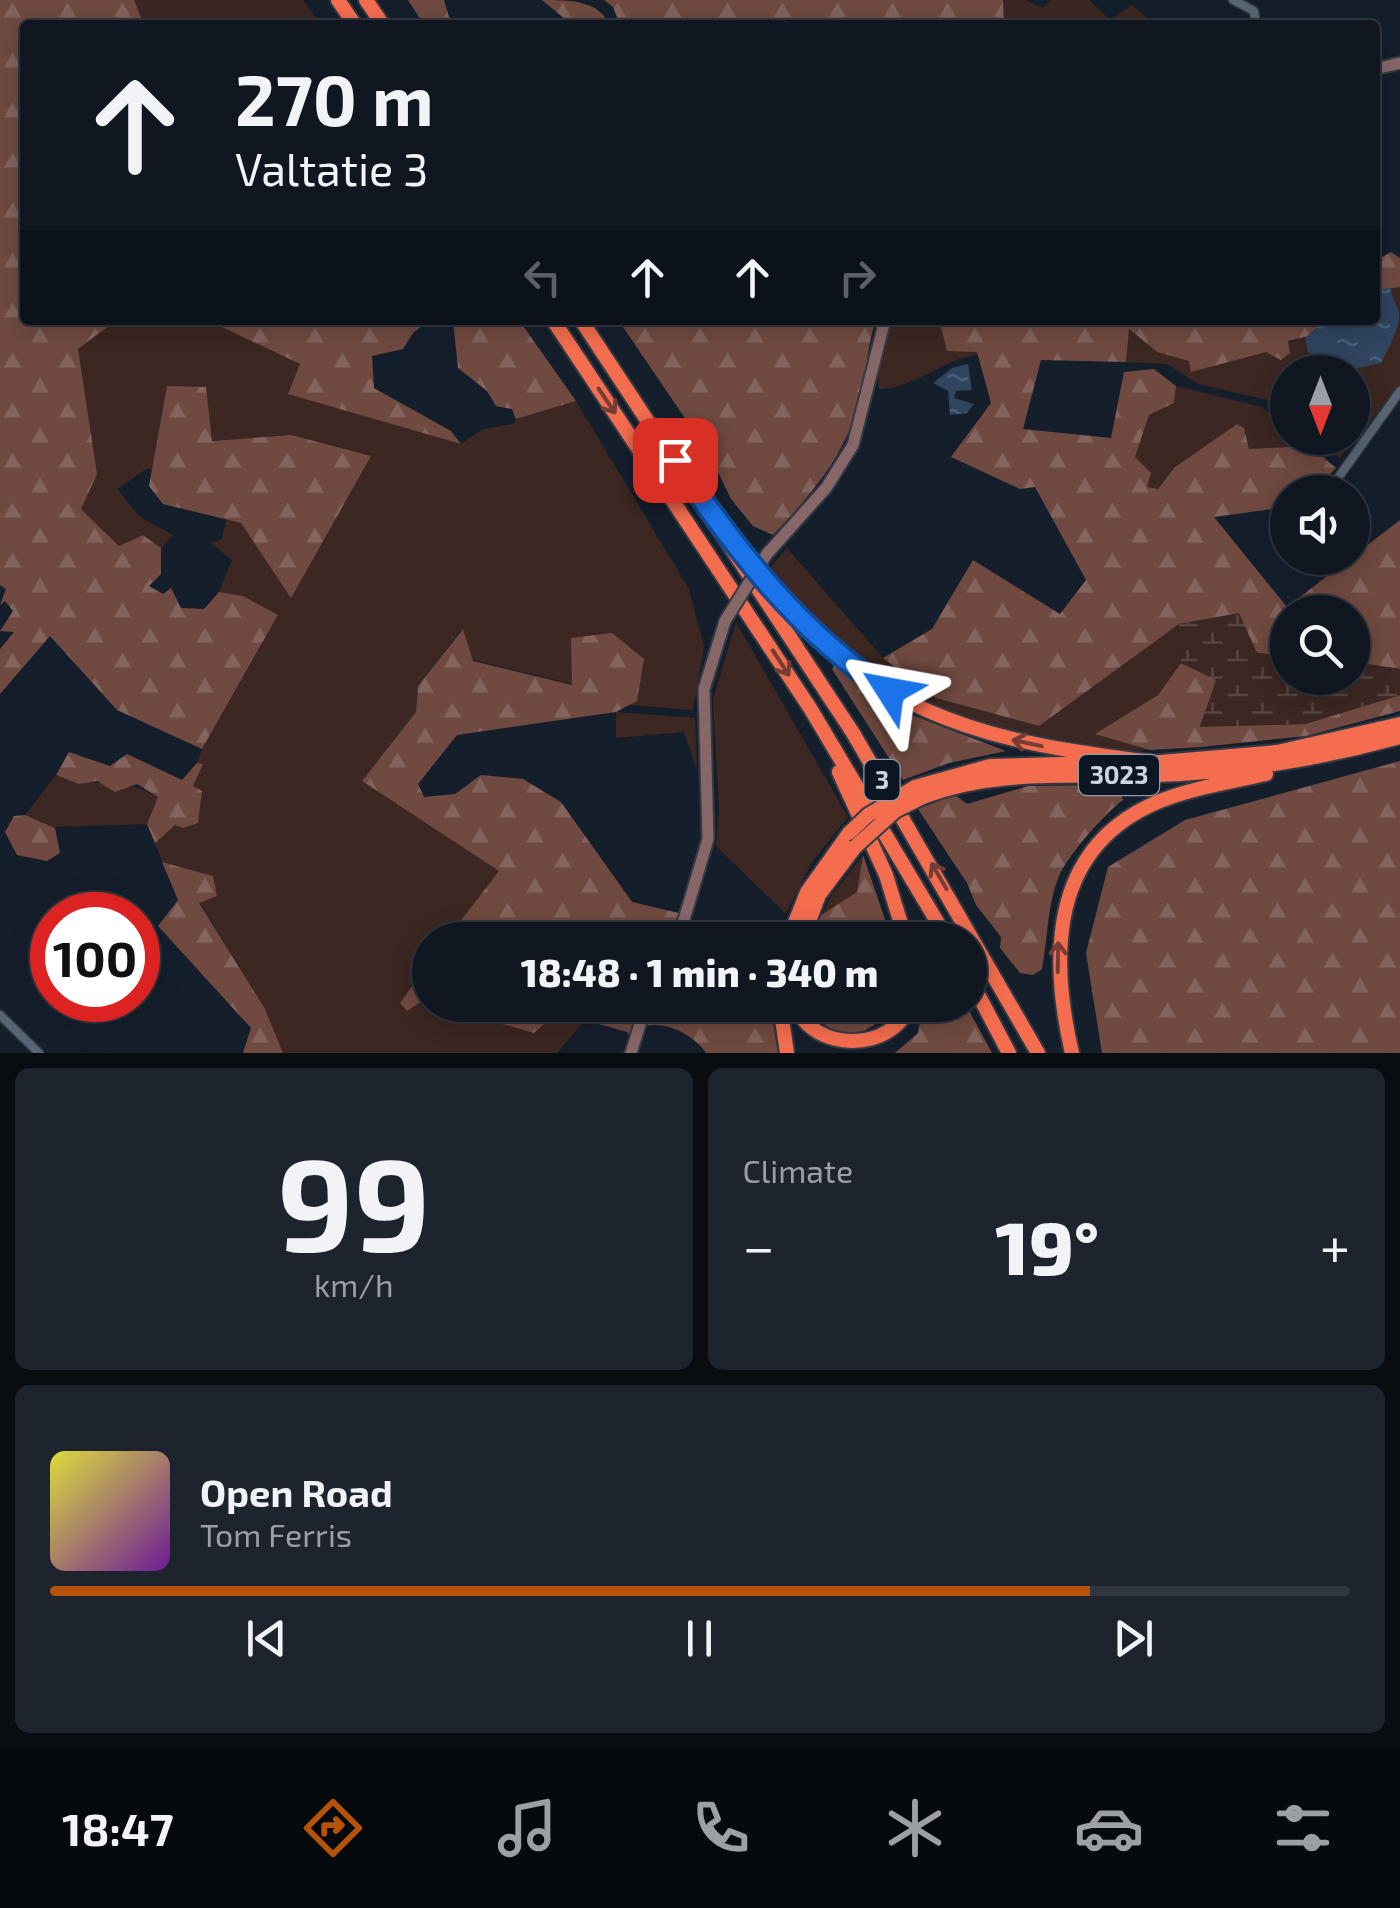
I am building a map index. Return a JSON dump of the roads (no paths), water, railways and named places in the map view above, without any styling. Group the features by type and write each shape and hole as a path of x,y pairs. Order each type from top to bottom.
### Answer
{"highway":[{"name":"3","path":"556,325 810,708 937,922"},
{"name":"3","path":"584,325 854,733 1038,1053"},
{"path":"712,516 836,653 914,705 1004,738 1158,763"},
{"path":"810,708 886,875 900,922"},
{"name":"3023","path":"919,792 990,766 1158,763 1277,752 1400,724"},
{"name":"3023","path":"919,792 994,778 1212,772 1317,758 1400,737"},
{"path":"1072,1053 1058,978 1059,934 1064,906 1094,850 1116,828 1160,801 1317,758"},
{"path":"809,922 819,895 868,814 919,792"},
{"path":"795,922 807,892 852,840"},
{"path":"987,1011 1009,1053"},
{"path":"782,1022 787,1053"},
{"path":"802,1022 817,1041 839,1051 858,1052 893,1036 901,1022"}],"street":[{"path":"1232,0 1254,12 1255,20"},
{"path":"683,922 708,839 704,688 725,621 767,554 826,488 853,445 885,325"},
{"path":"1340,475 1400,391"},
{"path":"0,1015 40,1053"},
{"path":"631,1053 641,1022"}],"water":[{"path":"1391,288 1399,319 1381,363 1370,365 1370,355 1308,352 1305,338 1319,325 1380,325 1380,289"},
{"path":"968,364 972,390 956,391 954,398 974,404 967,413 950,415 948,391 933,383 952,368"}]}
